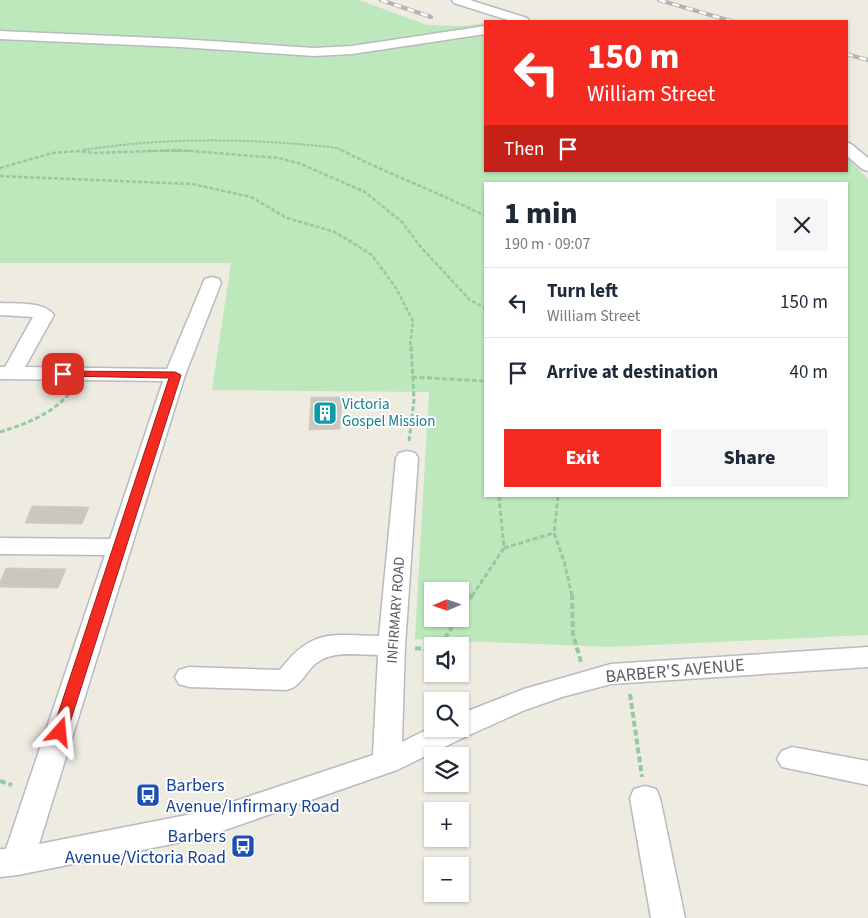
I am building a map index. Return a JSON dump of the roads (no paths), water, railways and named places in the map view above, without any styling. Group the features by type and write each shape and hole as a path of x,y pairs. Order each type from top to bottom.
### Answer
{"street":[{"path":"458,0 520,20"},
{"path":"0,36 180,43 314,52 352,50 484,30"},
{"path":"848,148 868,166"},
{"path":"9,863 120,547 175,375 212,283"},
{"path":"0,309 35,311 44,315 6,373"},
{"path":"6,373 175,375"},
{"name":"INFIRMARY ROAD","path":"388,762 392,646 407,458"},
{"path":"0,546 120,547"},
{"path":"189,677 287,680 303,660 326,645 392,646"},
{"name":"BARBER'S AVENUE","path":"469,723 501,707 599,677 868,657"},
{"path":"9,863 202,825 388,762 440,737"},
{"path":"792,759 868,773"},
{"path":"646,798 668,918"}],"railway":[{"path":"381,0 431,17"},
{"path":"659,0 728,20"},
{"path":"848,55 868,60"}],"place":[{"name":"Victoria Gospel Mission","path":"325,413"},
{"name":"Barbers Avenue/Infirmary Road","path":"148,795"},
{"name":"Barbers Avenue/Victoria Road","path":"243,846"}]}
